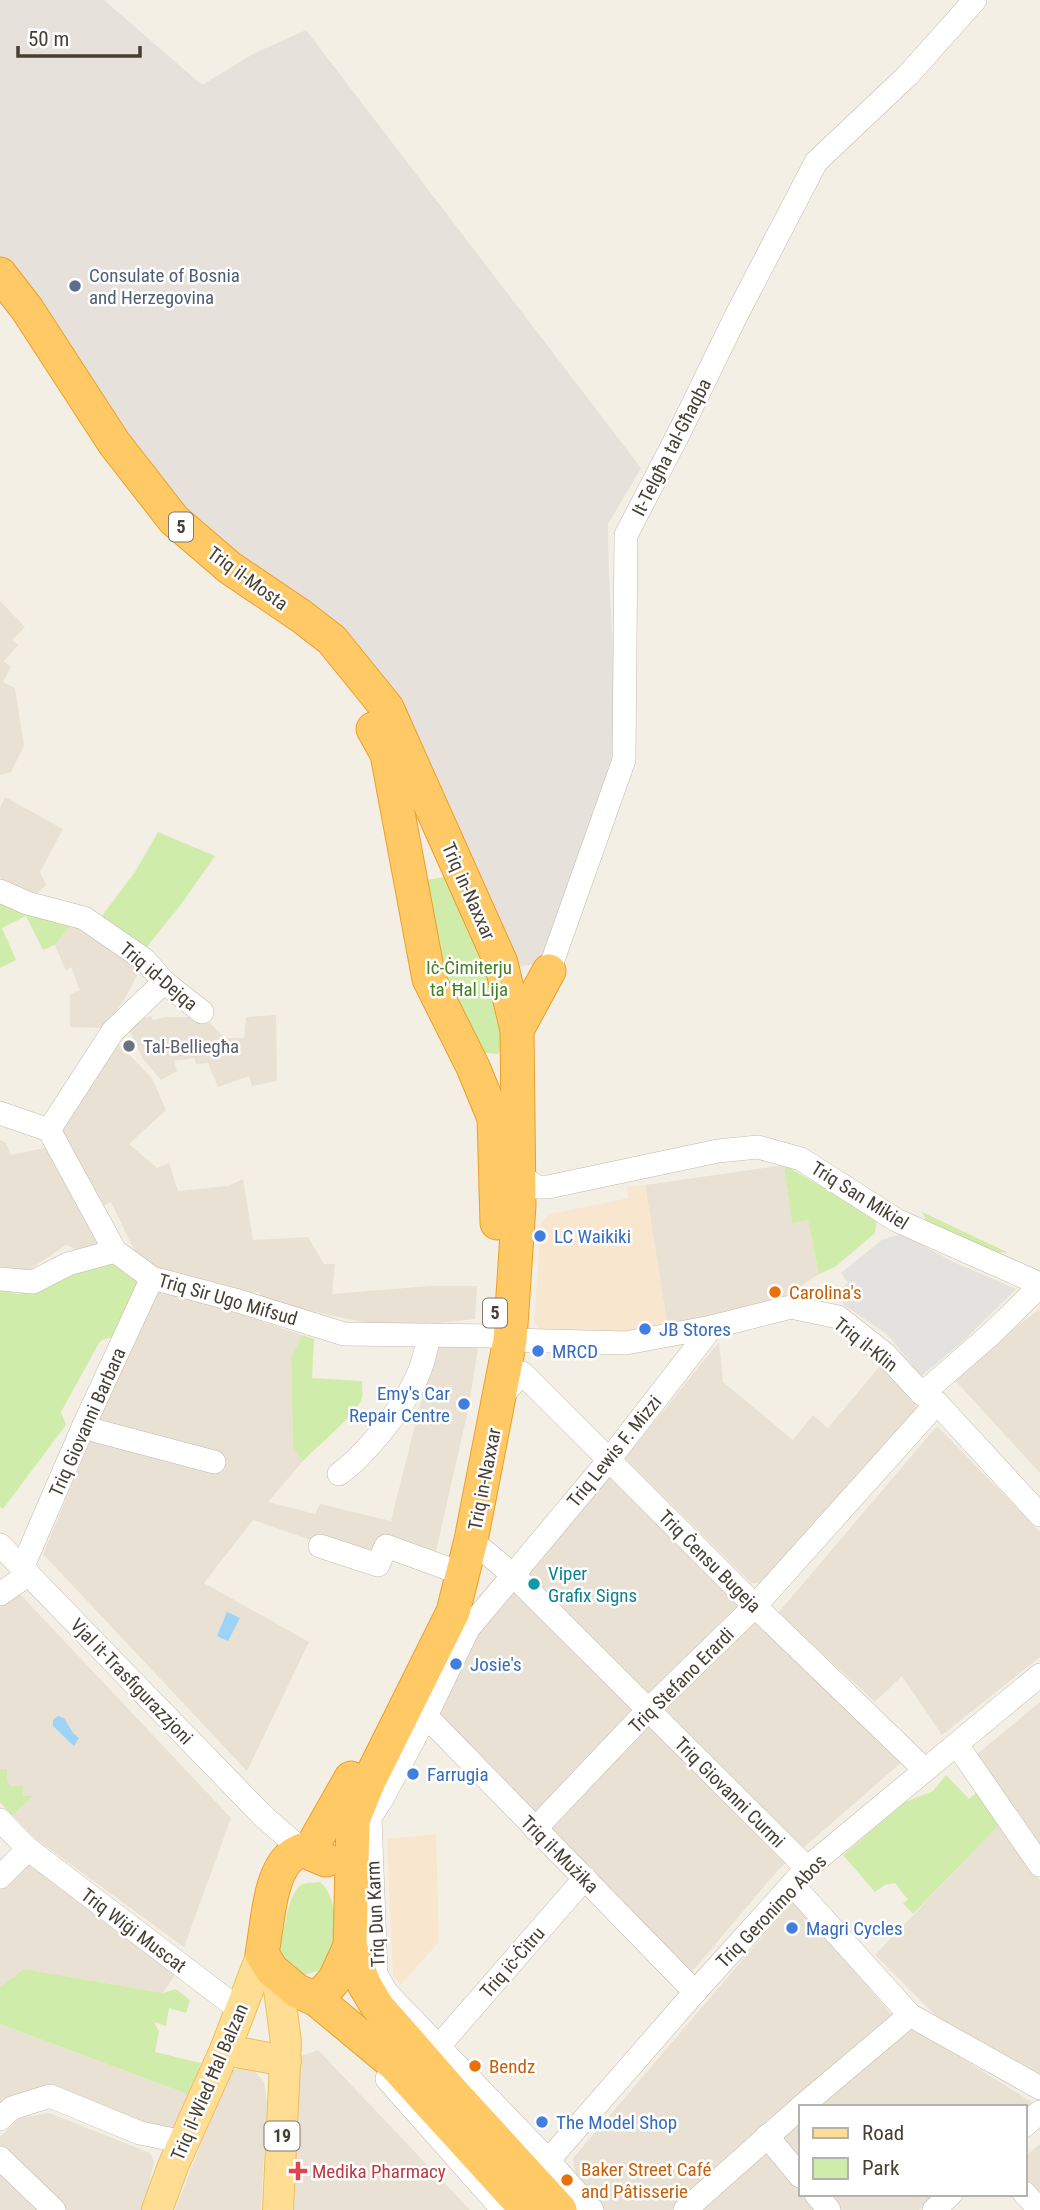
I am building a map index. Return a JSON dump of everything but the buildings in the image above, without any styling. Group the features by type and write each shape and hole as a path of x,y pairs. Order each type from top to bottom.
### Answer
{"highway":[{"name":"Triq il-Mosta","path":"0,274 27,310 114,443 174,520 230,568 332,640 387,708 395,747"},
{"name":"Triq il-Mosta","path":"0,308 160,532 305,645 351,691 395,747"},
{"name":"Triq in-Naxxar","path":"317,2000 335,1979 350,1946 353,1820 368,1783 453,1612 471,1540 500,1398 530,1191 517,1039 501,963 453,855 395,747"},
{"name":"Triq in-Naxxar","path":"270,1964 276,1879 287,1859 305,1851 409,1667 452,1570 509,1339 495,1306 498,1248 494,1118 473,1067 429,979 411,877 395,747"},
{"path":"411,877 420,857 428,852 442,850 453,855"},
{"path":"501,963 530,977 549,971"},
{"path":"473,1067 484,1075 507,1068 517,1039 549,971"},
{"path":"368,1783 361,1819 368,1973 382,2012"},
{"path":"305,1851 333,1863 352,1886"},
{"name":"Triq Dun Karm","path":"350,1946 364,1984 382,2012 560,2210"},
{"path":"270,1964 296,1990 317,2000"},
{"name":"Triq Dun Karm","path":"317,2000 536,2183"}],"main road":[{"name":"Triq il-Wied Ħal Balzan","path":"157,2210 240,2010 270,1964"},
{"name":"Triq in-Naxxar","path":"270,1964 286,2052 278,2210"},
{"name":"Triq in-Naxxar","path":"286,2052 317,2000"},
{"path":"225,2050 286,2052"}],"street":[{"name":"It-Telgħa tal-Għaqba","path":"549,971 624,760 626,535 734,318 816,162 908,75 975,0"},
{"name":"Triq id-Dejqa","path":"0,891 27,903 84,918 145,960 164,982 202,1012"},
{"path":"0,1113 49,1130 113,1031 164,982"},
{"name":"Triq Sir Ugo Mifsud","path":"49,1130 116,1251 152,1278 235,1300 344,1334 509,1339"},
{"name":"Triq San Mikiel","path":"530,1191 718,1151 758,1147 801,1159 895,1220 1040,1285"},
{"path":"0,1279 33,1282 68,1264 116,1251"},
{"name":"Triq Giovanni Barbara","path":"26,1570 84,1425 152,1278"},
{"name":"Triq Stefano Erardi","path":"535,1829 648,1710 755,1606 930,1399 1040,1285"},
{"name":"Triq il-Klin","path":"509,1339 626,1343 712,1327 791,1307 838,1317 885,1354 1040,1515"},
{"name":"Triq Lewis F. Mizzi","path":"512,1574 608,1461 712,1327"},
{"path":"339,1474 351,1465 396,1413 421,1369 429,1335"},
{"name":"Triq in-Naxxar","path":"509,1339 522,1373"},
{"path":"500,1398 522,1373"},
{"name":"Triq Ċensu Bugeja","path":"522,1373 755,1606 925,1770"},
{"path":"84,1425 97,1431 214,1462"},
{"name":"Triq Giovanni Curmi","path":"471,1540 512,1574 648,1710 799,1876 910,2015 1040,2088"},
{"name":"Vjal it-Trasfigurazzjoni","path":"0,1545 264,1817 305,1851"},
{"path":"320,1546 378,1566 386,1546 452,1570"},
{"path":"0,1594 26,1570"},
{"name":"Triq Dun Karm","path":"512,1574 468,1629 426,1716 382,1799 370,1816 376,1974 386,1992 439,2046 536,2183 592,2210"},
{"name":"Triq Geronimo Abos","path":"536,2183 695,1992 799,1876 1040,1675"},
{"name":"Triq il-Mużika","path":"426,1716 695,1992"},
{"path":"957,1745 1040,1865"},
{"name":"Vjal it-Trasfigurazzjoni","path":"264,1817 275,1851 276,1879"},
{"name":"Triq Wiġi Muscat","path":"0,1820 28,1849 240,2010"},
{"path":"0,1877 28,1849"},
{"name":"Triq iċ-Ċitru","path":"439,2046 584,1878"},
{"path":"803,2105 910,2015"},
{"name":"Triq Dun Karm","path":"358,2036 393,2087 503,2210"},
{"path":"0,2119 12,2108 50,2096 140,2133 179,2154"},
{"path":"685,2210 799,2109"},
{"path":"1026,2124 1040,2112"},
{"path":"767,2136 799,2175"},
{"path":"0,2158 54,2210"},
{"path":"1026,2195 1040,2210"},
{"path":"818,2196 829,2210"},
{"path":"934,2210 949,2196"}],"shaded area":[{"path":"0,0 104,0 202,85 253,54 306,30 641,468 608,524 619,754 540,963 518,967 366,675 207,547 0,261"},
{"path":"0,601 25,627 12,640 18,645 4,661 11,667 3,682 15,688 24,746 11,772 0,775"},
{"path":"5,797 63,829 40,872 46,885 33,897 0,881 0,808"},
{"path":"74,921 143,964 124,1000 103,1028 70,1027 70,995 80,990 71,967 66,971 55,945"},
{"path":"276,1015 277,1081 252,1086 249,1076 218,1087 208,1063 196,1064 194,1058 174,1061 177,1071 161,1080 143,1059 126,1023 151,1016 153,1020 166,1017 204,1017 225,1038 244,1038 246,1017"},
{"path":"113,1038 152,1078 166,1110 129,1144 157,1168 169,1163 178,1191 228,1186 243,1179 253,1240 308,1237 324,1264 335,1264 332,1294 430,1286 477,1286 475,1319 390,1328 261,1300 260,1292 234,1294 157,1271 135,1252 111,1202 104,1205 57,1126"},
{"path":"0,1140 6,1143 11,1155 53,1146 105,1243 86,1253 66,1245 26,1272 0,1271"},
{"path":"784,1165 792,1222 808,1219 819,1274 776,1302 668,1328 645,1185"},
{"path":"645,1185 668,1328 623,1334 542,1333 534,1322 541,1223 550,1214 629,1198 627,1187"},
{"path":"902,1234 951,1261 1016,1289 960,1344 921,1376 888,1335 844,1305 837,1291 848,1283 841,1273 883,1239"},
{"path":"155,1285 302,1335 291,1359 293,1447 303,1461 268,1502 315,1514 320,1504 391,1521 435,1346 478,1348 469,1406 436,1551 378,1536 371,1561 253,1520 204,1583 309,1642 247,1771 43,1554"},
{"path":"1040,1309 1040,1473 951,1376"},
{"path":"719,1342 723,1382 793,1440 813,1415 828,1428 880,1366 919,1409 767,1583 751,1583 625,1458"},
{"path":"937,1426 1040,1532 1040,1657 942,1735 902,1676 875,1702 778,1613"},
{"path":"608,1473 904,1760 778,1870 692,1972 437,1712 466,1648"},
{"path":"18,1592 231,1818 184,1947 36,1839 0,1802 0,1605"},
{"path":"1040,1702 1040,1845 977,1754"},
{"path":"999,1825 1040,1881 1040,2074 941,2021 875,1955"},
{"path":"436,1834 439,1942 401,1984 393,1976 387,1839"},
{"path":"31,1862 176,1973 163,1993 24,1969 0,1987 0,1888 23,1864"},
{"path":"794,1900 892,2015 1035,2104 1026,2112 1026,2105 799,2105 799,2196 934,2196 919,2210 601,2210 576,2180 573,2158"},
{"path":"0,2024 190,2095 169,2135 50,2086 0,2106"},
{"path":"318,2050 470,2210 291,2210 298,2057"},
{"path":"245,2066 253,2069 264,2082 267,2103 261,2210 175,2210 229,2072"},
{"path":"49,2113 150,2153 154,2161 144,2210 0,2210 0,2137 19,2118"},
{"path":"1040,2144 1040,2194 1026,2179 1026,2155"}],"green space":[{"path":"158,832 215,856 145,949 98,921 135,872"},
{"name":"Iċ-Ċimiterju ta' Ħal Lija","path":"448,876 483,945 508,1036 498,1054 476,1052 447,987 427,880"},
{"path":"0,900 74,921 55,945 43,950 26,916 2,928 16,960 0,968"},
{"path":"784,1165 877,1218 875,1233 835,1267 819,1274 808,1220 792,1223"},
{"path":"922,1212 1009,1253 993,1252 929,1226"},
{"path":"110,1262 135,1277 139,1292 112,1337 99,1343 61,1412 66,1425 3,1509 0,1506 0,1290 18,1294"},
{"path":"302,1335 314,1339 312,1378 362,1381 362,1398 358,1405 303,1461 293,1447 291,1358"},
{"path":"0,1769 7,1769 10,1786 23,1786 23,1796 33,1796 12,1815 0,1802"},
{"path":"946,1775 969,1799 981,1789 1004,1820 913,1914 903,1903 908,1900 895,1883 885,1885 875,1892 843,1855 905,1802 933,1791"},
{"path":"320,1882 332,1900 335,1924 332,1948 325,1969 303,1975 290,1967 280,1951 294,1894 305,1883"},
{"path":"24,1969 163,1993 176,1989 190,2000 186,2013 169,2008 166,2026 154,2022 159,2031 155,2052 201,2063 190,2095 0,2024 0,1987"}],"water":[{"path":"227,1612 240,1618 228,1641 217,1636"},
{"path":"58,1716 64,1718 79,1738 74,1746 53,1726 53,1720"}],"place":[{"name":"Consulate of Bosnia and Herzegovina","path":"75,286"},
{"name":"Tal-Belliegħa","path":"129,1046"},
{"name":"LC Waikiki","path":"540,1236"},
{"name":"Carolina's","path":"775,1292"},
{"name":"JB Stores","path":"645,1329"},
{"name":"MRCD","path":"538,1351"},
{"name":"Emy's Car Repair Centre","path":"464,1404"},
{"name":"Viper Grafix Signs","path":"534,1584"},
{"name":"Josie's","path":"456,1664"},
{"name":"Farrugia","path":"413,1774"},
{"name":"Magri Cycles","path":"792,1928"},
{"name":"Bendz","path":"475,2066"},
{"name":"The Model Shop","path":"542,2122"},
{"name":"Medika Pharmacy","path":"298,2171"},
{"name":"Baker Street Café and Pâtisserie","path":"567,2180"}]}
